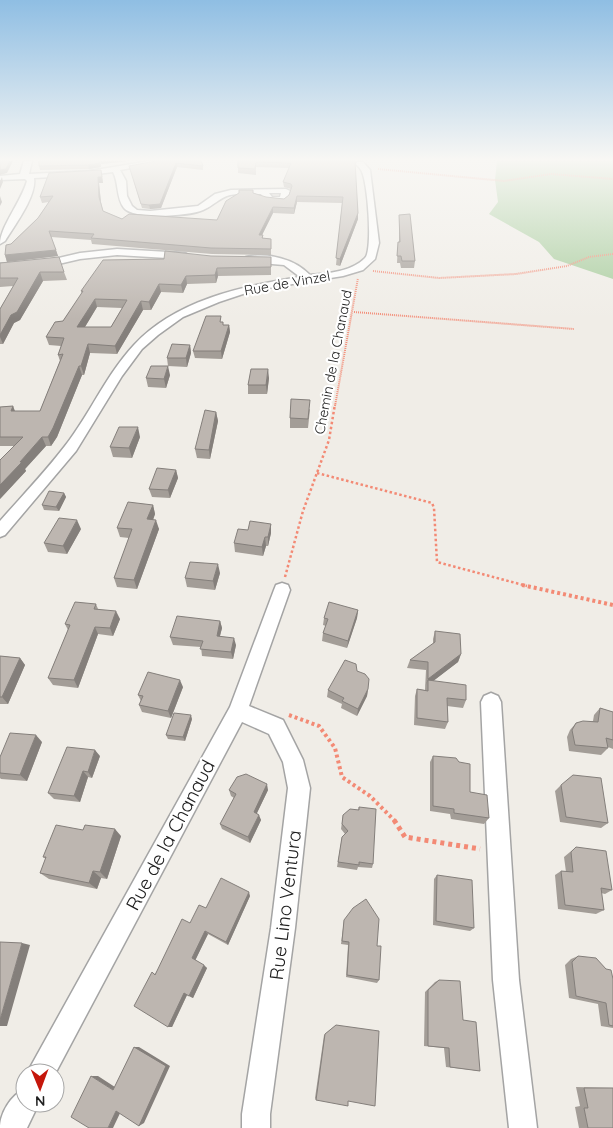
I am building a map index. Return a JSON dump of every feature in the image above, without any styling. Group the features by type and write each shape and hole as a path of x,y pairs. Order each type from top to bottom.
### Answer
{"street":[{"path":"0,241 17,214"},
{"path":"360,268 372,257 374,243 371,214"},
{"path":"0,266 50,263 80,256 117,252 194,257"},
{"path":"240,259 277,260 291,264 306,277"},
{"name":"Rue de Vinzel","path":"0,531 71,448 117,375 138,347 178,315 254,287 306,277 339,274 360,268"},
{"name":"Rue de la Chanaud","path":"46,1063 238,710 282,590"},
{"path":"490,702 506,980 523,1128"},
{"name":"Rue Lino Ventura","path":"238,710 276,728 293,760 299,788 283,928 256,1114 256,1128"},
{"path":"12,1128 20,1113"}],"path":[{"name":"Chemin de la Chanaud","path":"282,590 304,511 329,440 341,369 354,312 360,268 423,277 450,278 533,272 567,266 589,257 613,254"},
{"path":"354,312 574,329"},
{"path":"317,473 432,503 434,508 437,562 528,586 613,605"},
{"path":"286,714 319,726 335,748 342,777 364,790 383,805 405,837 499,852"}],"green space":[{"path":"489,214 613,214 613,279 554,259 539,242"}],"building":[{"path":"41,214 109,214 122,219 129,214 217,220 220,214 270,214 259,235 263,235 262,238 271,239 271,249 211,248 91,238 94,234 49,231 56,250 5,255 6,245 11,244"},
{"path":"341,214 358,214 340,259 336,258"},
{"path":"410,214 415,261 402,261 401,256 397,256 398,242 400,242 399,215"},
{"path":"165,251 211,256 271,257 271,267 217,268 215,275 186,276 181,285 159,284 149,302 141,301 115,346 88,344 81,366 79,366 48,437 42,437 0,485 0,460 23,437 0,437 0,407 13,406 11,411 40,411 63,354 58,355 64,338 46,337 55,322 63,321 103,260 164,259","holes":["95,299 127,300 111,327 77,327"]},
{"path":"59,257 64,272 40,272 17,312 11,315 0,335 0,309 18,278 0,278 0,263"},
{"path":"206,316 221,316 220,322 223,322 223,325 229,325 221,351 193,351"},
{"path":"172,344 190,345 186,358 167,358"},
{"path":"151,366 168,366 164,379 146,378"},
{"path":"251,369 268,369 266,385 248,385"},
{"path":"291,399 310,400 308,419 290,418"},
{"path":"205,410 216,412 209,450 195,449"},
{"path":"119,427 138,427 129,448 110,447"},
{"path":"157,468 176,470 168,490 149,489"},
{"path":"49,491 64,493 56,507 42,505"},
{"path":"128,502 153,505 147,519 156,520 134,580 114,578 132,529 117,528"},
{"path":"59,518 77,520 63,546 44,543"},
{"path":"250,521 271,524 268,537 265,537 262,547 234,543 238,529 248,530"},
{"path":"190,562 218,564 213,581 185,578"},
{"path":"75,602 96,604 94,609 116,611 110,628 95,627 74,680 48,678 70,625 65,624"},
{"path":"329,602 358,610 348,641 323,633 328,619 324,618"},
{"path":"177,616 220,621 217,636 234,638 231,652 200,649 203,641 170,637"},
{"path":"435,631 460,634 461,654 428,679 428,662 410,660 435,642"},
{"path":"0,656 20,658 2,697 0,697"},
{"path":"345,660 356,664 357,671 365,674 369,679 368,689 358,709 342,701 344,698 328,690"},
{"path":"148,672 180,680 168,711 139,705 143,696 138,695"},
{"path":"428,680 466,685 466,700 447,698 448,722 417,718 417,689 428,691"},
{"path":"600,708 613,712 613,740 606,738 608,748 575,745 572,730 576,723 583,721 598,722"},
{"path":"174,713 191,715 183,737 166,735"},
{"path":"10,733 36,735 20,775 0,773 0,757"},
{"path":"67,747 95,750 88,772 83,771 74,796 48,793"},
{"path":"433,756 456,758 459,762 470,764 470,792 487,795 489,818 454,813 454,809 433,806"},
{"path":"246,774 267,784 254,812 259,815 248,837 220,824 236,794 229,790 237,777"},
{"path":"573,775 601,778 608,823 566,817 561,785"},
{"path":"359,807 376,809 373,864 359,862 359,865 338,862 342,837 348,831 342,824 343,815 350,809 359,810"},
{"path":"56,825 83,830 85,825 115,829 100,872 93,871 89,883 40,873 46,857 43,857"},
{"path":"576,847 606,851 612,890 601,888 604,910 565,905 561,871 573,872 571,852"},
{"path":"437,875 472,880 474,928 436,921"},
{"path":"221,878 249,892 226,942 205,931 192,958 204,965 189,996 184,993 168,1027 134,1006 152,972 155,975 182,919 190,923 199,905 206,908"},
{"path":"366,899 379,919 377,946 381,946 379,980 347,975 349,942 342,941 344,920 353,908"},
{"path":"0,942 22,943 0,1020"},
{"path":"578,956 596,958 606,969 611,970 613,979 613,1026 609,1025 606,1003 576,996 572,962"},
{"path":"439,980 460,981 463,1020 476,1022 480,1071 450,1067 449,1048 428,1046 428,990"},
{"path":"336,1025 379,1031 375,1106 348,1101 348,1106 316,1100 325,1034"},
{"path":"134,1047 166,1066 139,1126 116,1111 108,1128 89,1128 71,1117 91,1076 113,1090"},
{"path":"584,1088 613,1088 613,1128 588,1128 584,1108 588,1108"}]}
